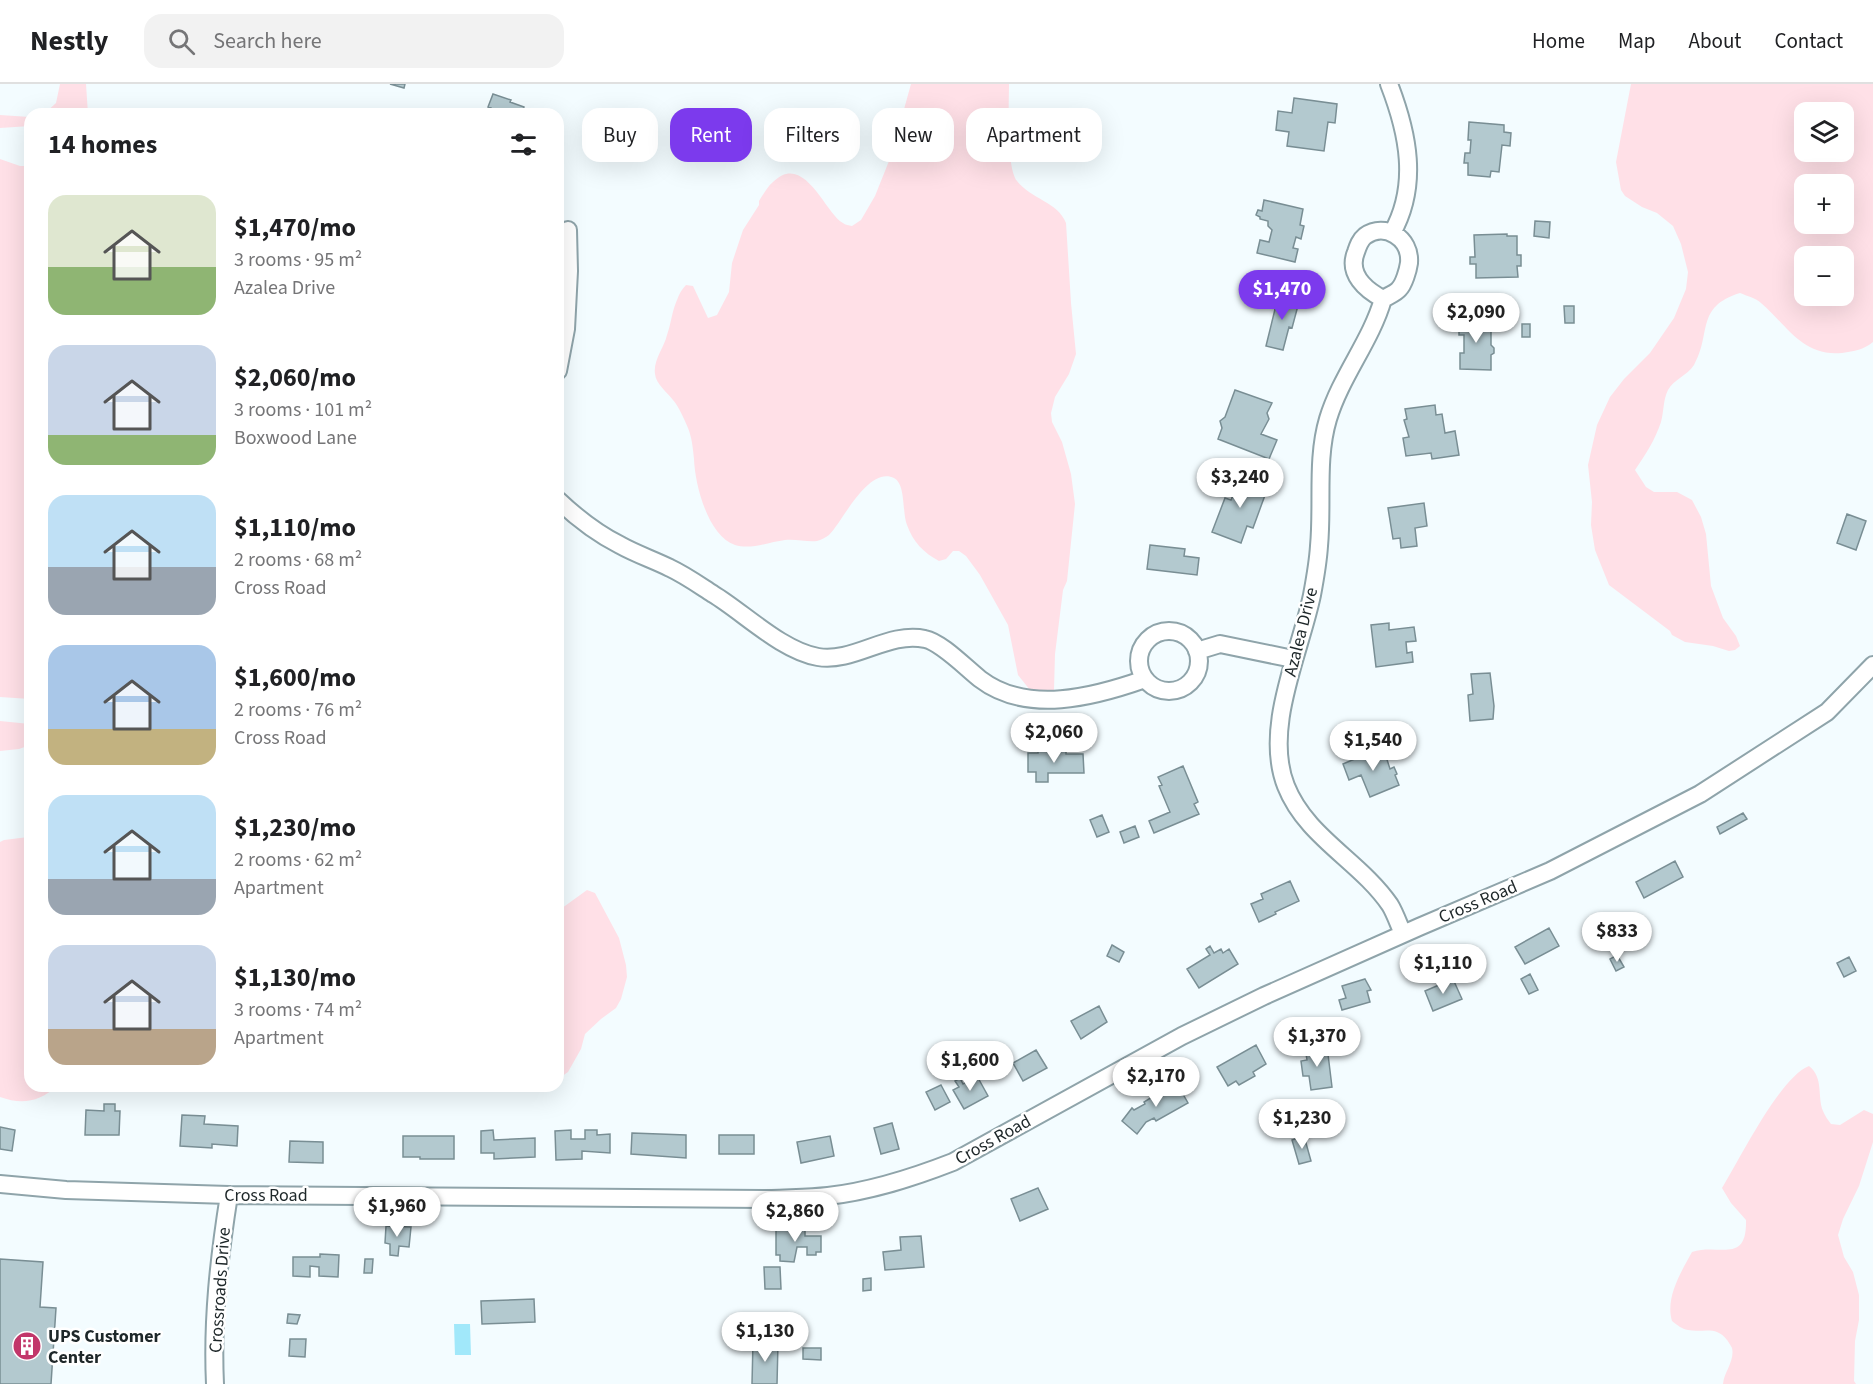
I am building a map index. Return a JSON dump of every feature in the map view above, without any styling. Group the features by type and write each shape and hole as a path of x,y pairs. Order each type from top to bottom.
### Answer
{"street":[{"path":"1383,299 1368,291 1358,278 1354,267 1354,257 1360,242 1366,236 1378,231 1392,233 1402,216 1409,161 1397,105 1389,84"},
{"path":"564,340 570,271 568,230"},
{"name":"Azalea Drive","path":"1392,233 1407,245 1410,256 1408,268 1400,289 1383,299 1376,322 1336,398 1328,420 1322,458 1319,546 1312,596 1293,659 1282,712 1278,752 1280,768 1287,788 1301,815 1365,876 1391,906 1402,934"},
{"path":"564,505 619,545 672,569 718,597 768,633 817,657 837,657 899,639 925,639 938,645 987,684 1002,692 1027,700 1065,698 1109,691 1145,679"},
{"path":"1174,631 1184,635 1192,642 1197,651 1197,669 1187,684 1170,690 1152,685 1145,679 1140,670 1139,660 1146,641 1154,634 1174,631"},
{"path":"1197,651 1220,644 1293,659"},
{"name":"Cross Road","path":"0,1184 66,1190 229,1195 772,1199 827,1196 874,1188 914,1177 953,1162 1182,1036 1264,996 1550,871 1700,794 1827,712 1873,665"},
{"name":"Crossroads Drive","path":"215,1384 214,1321 218,1271 229,1195"}],"shaded area":[{"path":"60,84 86,84 88,108 51,108 56,103"},
{"path":"911,84 1009,84 1009,108 966,108 966,162 1011,162 1017,181 1029,192 1057,210 1066,223 1076,354 1069,374 1055,397 1051,413 1052,422 1062,442 1071,474 1075,504 1067,581 1063,590 1055,654 1054,690 1047,702 1038,700 1018,675 1008,625 980,575 966,556 959,551 953,551 946,559 939,561 924,551 916,542 905,520 900,486 894,478 884,476 866,487 829,535 819,541 785,540 747,547 735,545 726,540 710,521 700,495 688,428 677,406 660,385 655,374 657,359 666,340 675,304 680,294 686,285 693,286 708,318 717,315 729,292 732,263 743,230 767,189 784,174 794,174 804,179 836,217 844,224 852,226 861,220 875,196 889,162 954,162 954,108 904,108"},
{"path":"1631,84 1873,84 1873,342 1859,350 1842,353 1816,350 1796,338 1757,300 1740,293 1726,299 1710,313 1694,365 1668,390 1659,429 1635,470 1646,487 1654,492 1677,492 1692,500 1701,517 1706,534 1711,586 1723,618 1740,646 1735,650 1729,651 1685,642 1672,635 1670,631 1609,585 1595,550 1591,525 1592,502 1588,465 1597,425 1610,397 1650,353 1674,318 1686,289 1688,272 1681,244 1673,226 1657,213 1625,196 1621,190 1616,162"},
{"path":"0,115 24,117 24,126 0,128"},
{"path":"0,159 24,166 24,699 0,697"},
{"path":"0,721 24,723 24,747 0,751"},
{"path":"24,838 24,1092 49,1092 37,1099 23,1101 0,1097 0,842"},
{"path":"587,890 595,893 619,938 627,977 616,1008 585,1034 581,1049 564,1075 564,907"},
{"path":"1809,1066 1817,1076 1821,1105 1831,1124 1840,1125 1864,1110 1873,1114 1873,1142 1859,1186 1838,1235 1844,1257 1853,1272 1859,1295 1859,1320 1855,1341 1854,1381 1856,1384 1723,1384 1733,1353 1731,1346 1723,1335 1714,1331 1694,1331 1680,1327 1672,1321 1670,1312 1672,1294 1692,1252 1736,1248 1742,1243 1746,1220 1722,1188 1773,1102 1798,1073"}],"water":[{"path":"454,1324 470,1324 471,1355 455,1355"}],"building":[{"path":"390,84 405,84 404,88"},
{"path":"493,94 524,107 491,108 488,107"},
{"path":"1294,98 1337,104 1335,123 1328,122 1324,151 1287,146 1289,132 1276,130 1278,111 1292,113"},
{"path":"1469,122 1504,125 1504,132 1511,133 1510,146 1502,145 1499,172 1491,171 1490,177 1468,175 1468,163 1464,163 1465,153 1470,153"},
{"path":"1264,200 1303,209 1300,225 1304,226 1301,239 1296,237 1293,248 1298,249 1295,262 1257,253 1260,240 1269,242 1272,230 1268,226 1268,221 1256,215 1258,210 1262,211"},
{"path":"1535,221 1550,222 1549,238 1534,236"},
{"path":"1507,234 1507,236 1517,236 1517,255 1521,255 1521,266 1517,266 1518,277 1476,278 1476,264 1470,264 1470,257 1475,257 1474,235"},
{"path":"1279,293 1300,298 1283,350 1266,346"},
{"path":"1564,306 1574,306 1574,323 1565,323"},
{"path":"1459,318 1491,318 1491,345 1494,353 1491,355 1491,370 1460,369 1460,353 1464,353 1464,335 1459,335"},
{"path":"1522,324 1530,324 1530,337 1522,337"},
{"path":"1235,390 1272,403 1267,413 1269,419 1261,434 1277,440 1269,459 1218,439 1222,428 1220,421 1225,417"},
{"path":"1435,405 1436,415 1442,414 1445,433 1455,431 1459,455 1432,459 1431,453 1406,456 1403,438 1409,437 1404,420 1407,419 1405,409"},
{"path":"1237,475 1268,487 1253,528 1247,526 1241,543 1212,532 1225,498 1231,500 1233,495 1230,494"},
{"path":"1424,503 1427,526 1415,528 1417,546 1401,548 1400,538 1393,539 1388,508"},
{"path":"1847,514 1866,521 1856,550 1837,543"},
{"path":"1150,545 1185,549 1184,556 1199,558 1197,575 1147,569"},
{"path":"1389,623 1389,630 1414,627 1416,641 1406,642 1407,653 1412,652 1413,662 1376,667 1371,625"},
{"path":"1490,673 1494,706 1493,719 1470,721 1468,695 1473,694 1471,674"},
{"path":"1383,747 1390,769 1394,767 1397,774 1395,775 1399,785 1370,797 1361,775 1349,780 1343,764"},
{"path":"1038,750 1066,750 1066,754 1083,754 1084,773 1048,773 1048,782 1036,782 1036,772 1028,772 1028,753 1038,753"},
{"path":"1183,766 1198,802 1194,804 1199,814 1154,833 1149,821 1170,812 1159,786 1162,785 1158,777"},
{"path":"1743,813 1747,819 1720,834 1717,827"},
{"path":"1102,815 1109,832 1097,837 1090,820"},
{"path":"1135,826 1139,837 1124,843 1120,832"},
{"path":"1675,861 1683,877 1644,898 1636,882"},
{"path":"1290,881 1299,901 1259,922 1251,904 1263,899 1261,894"},
{"path":"1549,928 1559,946 1525,964 1515,947"},
{"path":"1112,945 1124,952 1119,962 1107,956"},
{"path":"1210,946 1214,953 1221,949 1223,953 1229,949 1238,964 1199,988 1187,969 1210,955 1206,949"},
{"path":"1617,955 1624,967 1616,971 1610,959"},
{"path":"1849,957 1856,971 1844,977 1837,963"},
{"path":"1530,974 1538,990 1529,994 1521,979"},
{"path":"1365,979 1371,990 1367,991 1370,1002 1342,1010 1339,1000 1346,998 1342,986"},
{"path":"1453,979 1462,999 1433,1011 1425,991"},
{"path":"1099,1006 1107,1022 1081,1039 1071,1021"},
{"path":"1256,1045 1266,1064 1253,1072 1255,1076 1239,1085 1236,1081 1228,1086 1217,1067"},
{"path":"1327,1046 1332,1087 1311,1090 1309,1076 1303,1076 1301,1061 1307,1060 1305,1048"},
{"path":"1036,1050 1047,1068 1023,1081 1013,1063"},
{"path":"977,1076 988,1096 964,1109 953,1090 959,1087 955,1081 960,1078 963,1084"},
{"path":"1176,1082 1188,1103 1156,1121 1154,1118 1146,1122 1137,1134 1122,1121 1132,1108 1134,1110 1145,1104 1144,1102"},
{"path":"941,1085 950,1102 935,1110 926,1092"},
{"path":"104,1104 115,1104 115,1111 120,1111 119,1135 85,1135 86,1110 104,1111"},
{"path":"182,1115 205,1116 204,1124 238,1126 237,1146 212,1144 212,1148 180,1146"},
{"path":"892,1123 899,1149 881,1154 874,1128"},
{"path":"0,1127 15,1130 12,1151 0,1149"},
{"path":"493,1130 494,1140 535,1138 535,1157 494,1159 494,1153 481,1153 481,1131"},
{"path":"571,1130 571,1139 585,1139 585,1130 597,1130 597,1135 610,1134 610,1153 582,1151 582,1159 556,1160 555,1131"},
{"path":"632,1133 686,1135 686,1158 631,1154"},
{"path":"719,1135 754,1135 754,1154 719,1154"},
{"path":"403,1136 454,1136 454,1159 403,1157"},
{"path":"830,1136 834,1156 801,1163 797,1142"},
{"path":"1304,1136 1311,1161 1299,1164 1292,1140"},
{"path":"290,1141 323,1142 323,1163 289,1162"},
{"path":"1038,1188 1048,1209 1020,1221 1011,1199"},
{"path":"386,1226 411,1227 409,1247 399,1246 398,1256 390,1255 390,1244 385,1243"},
{"path":"776,1228 805,1228 805,1236 821,1236 821,1252 816,1252 816,1255 807,1255 807,1247 797,1247 794,1262 780,1261 780,1255 776,1255"},
{"path":"921,1236 924,1267 885,1270 883,1252 901,1250 900,1237"},
{"path":"320,1254 339,1255 338,1277 319,1276 319,1267 310,1266 310,1277 293,1276 293,1257 320,1257"},
{"name":"UPS Customer Center","path":"0,1259 43,1262 40,1307 56,1308 51,1384 0,1384"},
{"path":"365,1259 373,1259 372,1273 364,1273"},
{"path":"764,1267 780,1267 781,1289 765,1289"},
{"path":"871,1278 871,1290 863,1291 863,1279"},
{"path":"534,1299 535,1322 482,1324 481,1301"},
{"path":"288,1314 300,1315 297,1324 287,1323"},
{"path":"290,1339 306,1339 305,1357 289,1356"},
{"path":"753,1342 778,1343 777,1384 752,1384"},
{"path":"803,1348 821,1348 821,1360 803,1359"}],"place":[{"name":"UPS Customer Center","path":"27,1346"}]}
